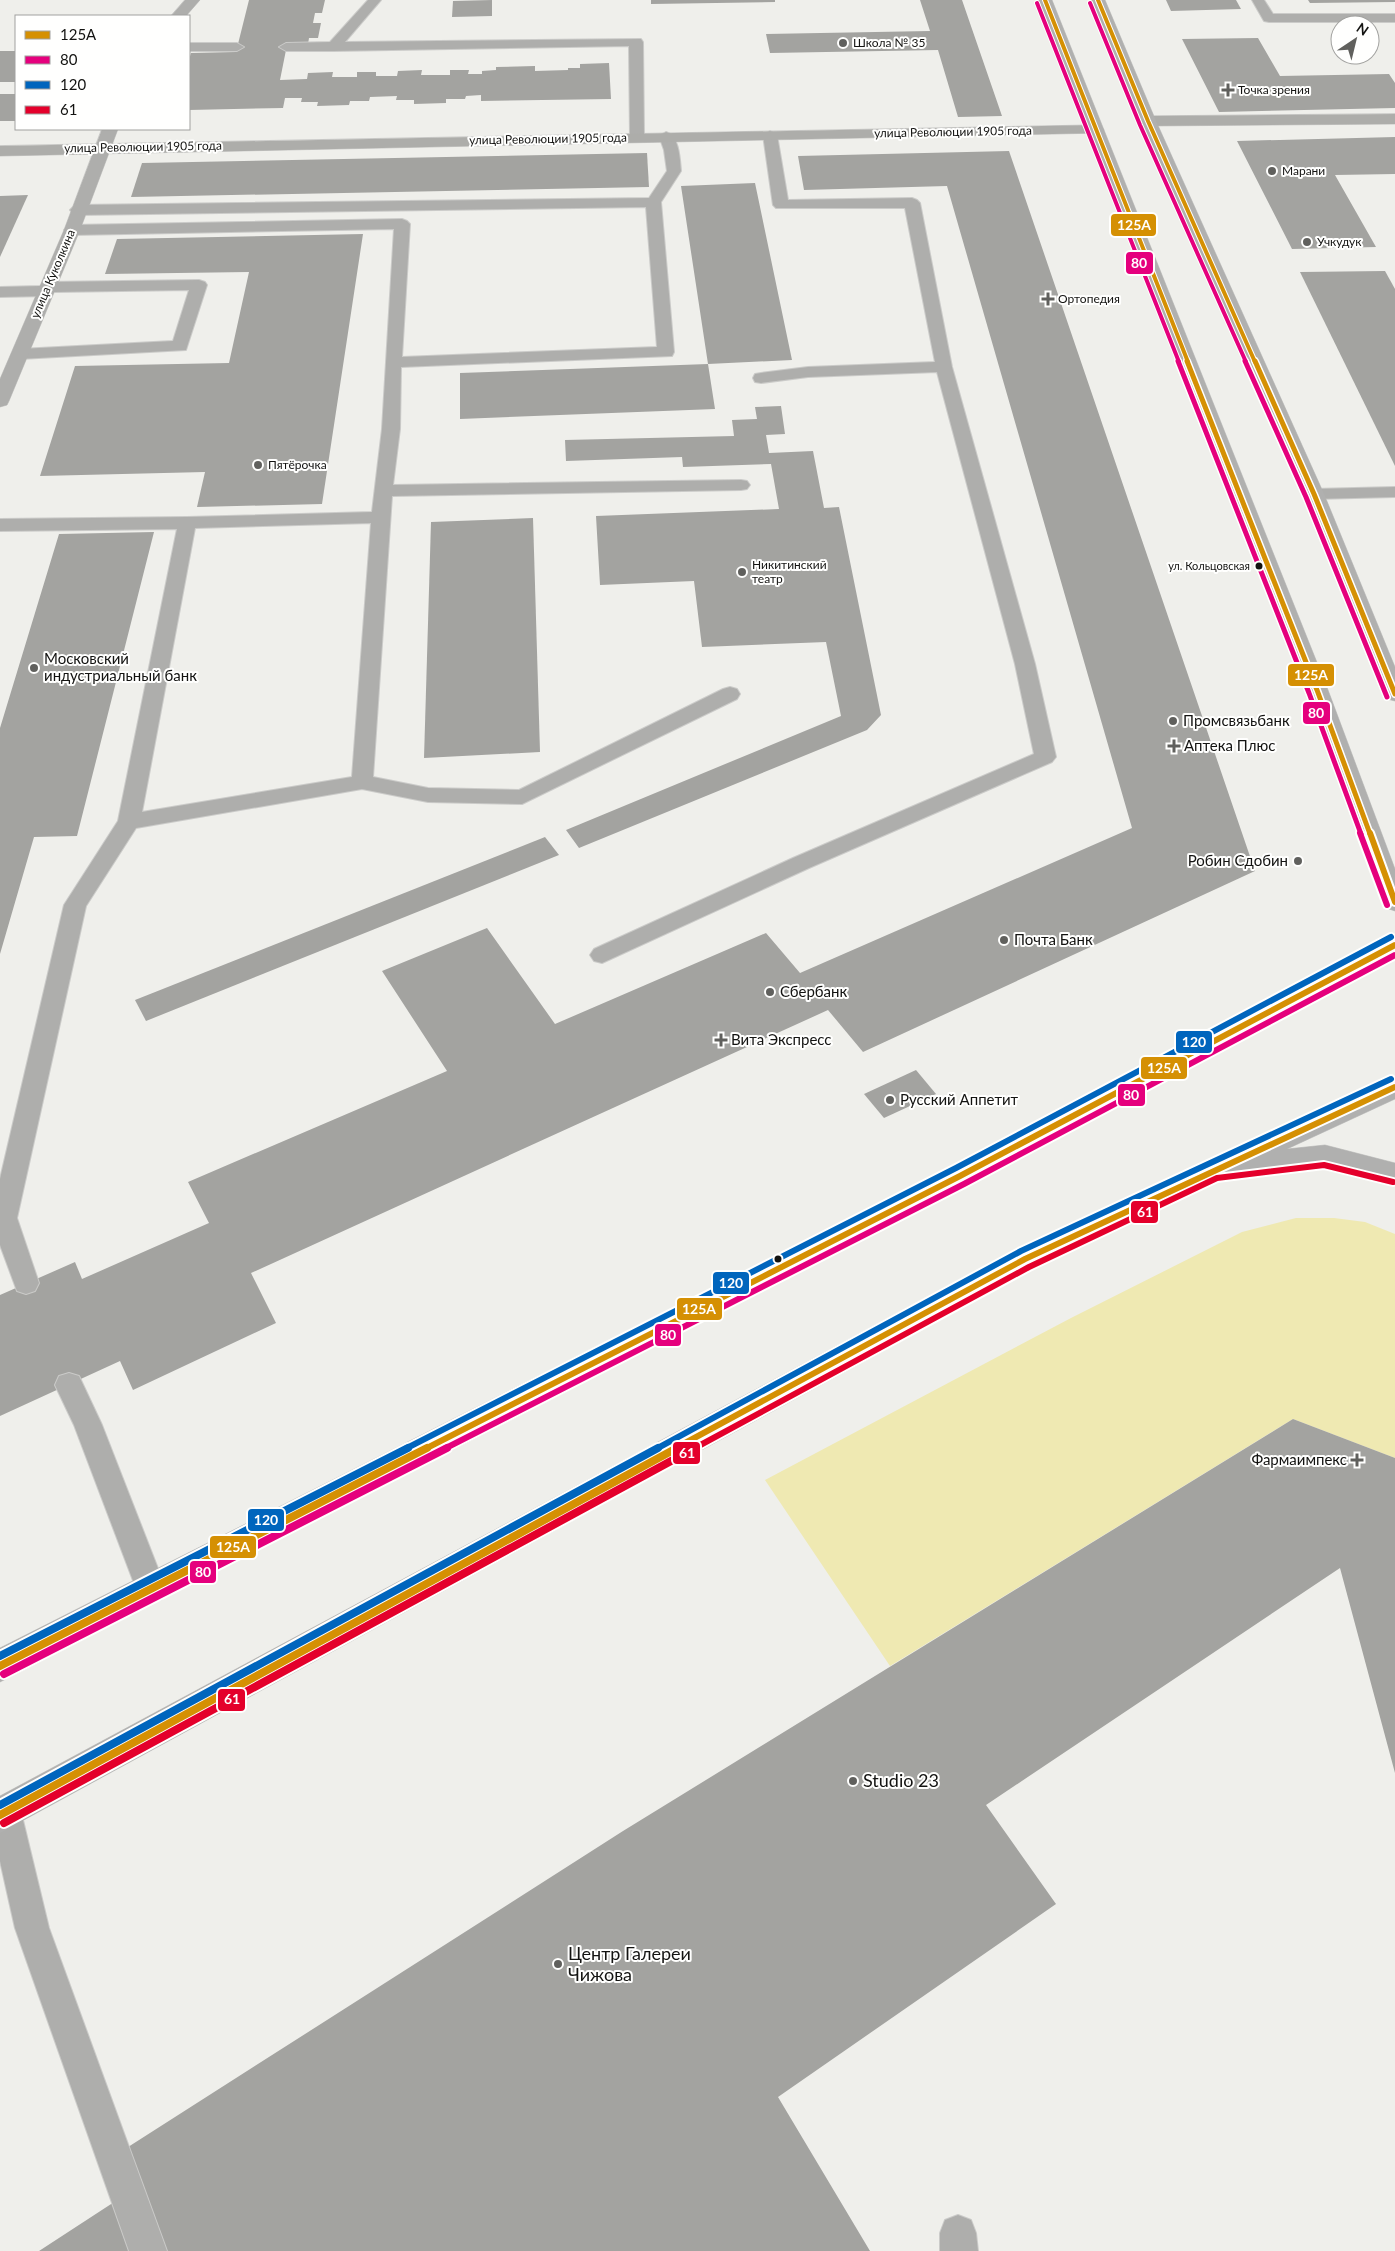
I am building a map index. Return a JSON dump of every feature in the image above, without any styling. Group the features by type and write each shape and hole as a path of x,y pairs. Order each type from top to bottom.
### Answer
{"main road":[{"path":"1045,0 1307,664 1395,902"},
{"path":"1098,0 1148,121 1314,494 1394,689"},
{"path":"0,1666 960,1176 1395,945"},
{"path":"2,1813 1025,1259 1395,1087"},
{"path":"1216,1170 1325,1156 1395,1174"}],"street":[{"path":"179,15 194,0"},
{"path":"1148,121 1395,119"},
{"name":"улица Куколкина","path":"0,401 72,230 110,130"},
{"name":"улица Революции 1905 года","path":"0,151 104,147 666,136 1096,130"}],"lane":[{"path":"332,46 375,0"},
{"path":"1258,0 1269,18 1395,18"},
{"path":"286,47 636,42 637,137"},
{"path":"190,47 237,47"},
{"path":"602,955 801,863 1045,757 1025,664 944,367 912,203 781,205 770,135"},
{"path":"393,362 666,352 653,202 674,171 671,150 666,136"},
{"path":"0,156 18,150"},
{"path":"78,210 653,202"},
{"path":"72,230 402,224 393,362 391,429 383,491 362,782"},
{"path":"0,292 199,285 180,346 20,354"},
{"path":"761,378 808,372 944,367"},
{"path":"383,491 741,485"},
{"path":"1314,494 1395,492"},
{"path":"0,525 187,523 382,517"},
{"path":"26,1283 4,1218 75,905 129,822 187,523"},
{"path":"129,822 362,782 428,795 522,797 730,694"},
{"path":"69,1385 88,1426 150,1589"},
{"path":"2,1813 32,1928 148,2251"}],"shaded area":[{"path":"1296,1218 1334,1218 1365,1222 1395,1234 1395,1458 1293,1419 890,1666 765,1480 1071,1318 1242,1232"}],"building":[{"path":"249,0 325,0 322,13 315,13 313,23 321,23 318,38 309,38 308,44 287,45 280,80 307,79 308,73 333,72 332,77 357,77 357,72 376,72 376,76 397,76 398,71 422,70 421,75 450,75 450,70 469,70 468,74 482,74 482,71 496,70 496,67 535,66 535,71 568,70 568,68 580,68 580,64 609,63 611,99 481,101 481,95 466,96 465,99 446,99 446,103 414,104 414,100 396,100 397,96 370,97 369,101 350,101 349,105 317,106 318,102 301,102 302,98 285,98 283,108 190,110 191,53 236,52"},
{"path":"492,0 492,16 452,17 453,1"},
{"path":"651,0 775,0 775,2 651,4"},
{"path":"920,0 962,0 1002,116 958,117 938,50 770,53 766,34 930,31"},
{"path":"1166,0 1236,0 1241,9 1171,11"},
{"path":"1308,0 1395,0 1395,2 1310,3"},
{"path":"1258,38 1280,76 1389,74 1395,83 1395,108 1219,112 1182,39"},
{"path":"0,51 15,51 15,82 0,82"},
{"path":"0,94 15,94 15,121 0,121"},
{"path":"1395,137 1395,174 1335,175 1376,247 1292,249 1237,141"},
{"path":"1009,151 1255,871 863,1052 828,1010 251,1273 276,1323 133,1390 120,1361 0,1416 0,1295 75,1262 82,1279 209,1223 188,1182 447,1071 382,971 487,928 555,1024 766,933 800,973 1132,828 947,186 804,190 798,156"},
{"path":"647,153 649,187 131,197 142,163"},
{"path":"755,183 792,360 708,364 681,186"},
{"path":"28,195 0,257 0,196"},
{"path":"363,234 322,504 197,507 205,472 40,476 75,366 229,363 249,272 105,274 117,239"},
{"path":"1385,271 1395,289 1395,466 1300,272"},
{"path":"708,364 715,409 460,419 460,373"},
{"path":"781,406 785,434 766,435 769,453 813,451 824,508 839,507 881,715 867,730 579,848 566,830 841,716 826,642 702,647 694,581 600,585 596,516 779,509 771,464 683,467 682,457 566,461 565,440 734,436 732,420 757,419 755,407"},
{"path":"533,518 540,752 424,758 431,522"},
{"path":"154,532 77,836 34,837 0,954 0,728 59,534"},
{"path":"545,837 559,855 146,1021 135,1000"},
{"path":"916,1070 936,1094 884,1118 864,1094"},
{"path":"1293,1419 1395,1458 1395,1773 1340,1568 986,1805 1056,1904 778,2097 870,2251 39,2251 128,2193 114,2156 623,1831"}],"transit line":[{"name":"125А","path":"1045,0 1317,690 1395,902"},
{"name":"125А","path":"1098,0 1148,121 1314,494 1395,694"},
{"name":"80","path":"1037,3 1309,693 1387,905"},
{"name":"80","path":"1090,3 1140,125 1306,497 1387,697"},
{"name":"120","path":"0,1656 956,1168 1391,937"},
{"name":"125А","path":"0,1666 960,1176 1395,945"},
{"name":"80","path":"4,1674 964,1184 1395,955"},
{"name":"120","path":"0,1805 1021,1251 1391,1079"},
{"name":"125А","path":"0,1815 1025,1259 1395,1087"},
{"name":"61","path":"4,1823 1029,1267 1217,1178 1324,1165 1393,1182"}],"place":[{"name":"Школа № 35","path":"843,43"},
{"name":"Точка зрения","path":"1228,90"},
{"name":"Марани","path":"1272,171"},
{"name":"Учкудук","path":"1307,242"},
{"name":"Ортопедия","path":"1048,299"},
{"name":"Пятёрочка","path":"258,465"},
{"name":"ул. Кольцовская","path":"1259,566"},
{"name":"Никитинский театр","path":"742,572"},
{"name":"Московский индустриальный банк","path":"34,668"},
{"name":"Промсвязьбанк","path":"1173,721"},
{"name":"Аптека Плюс","path":"1174,746"},
{"name":"Робин Сдобин","path":"1298,861"},
{"name":"Почта Банк","path":"1004,940"},
{"name":"Сбербанк","path":"770,992"},
{"name":"Вита Экспресс","path":"721,1040"},
{"name":"Русский Аппетит","path":"890,1100"},
{"name":"Фармаимпекс","path":"1357,1460"},
{"name":"Studio 23","path":"853,1781"},
{"name":"Центр Галереи Чижова","path":"558,1964"}]}
